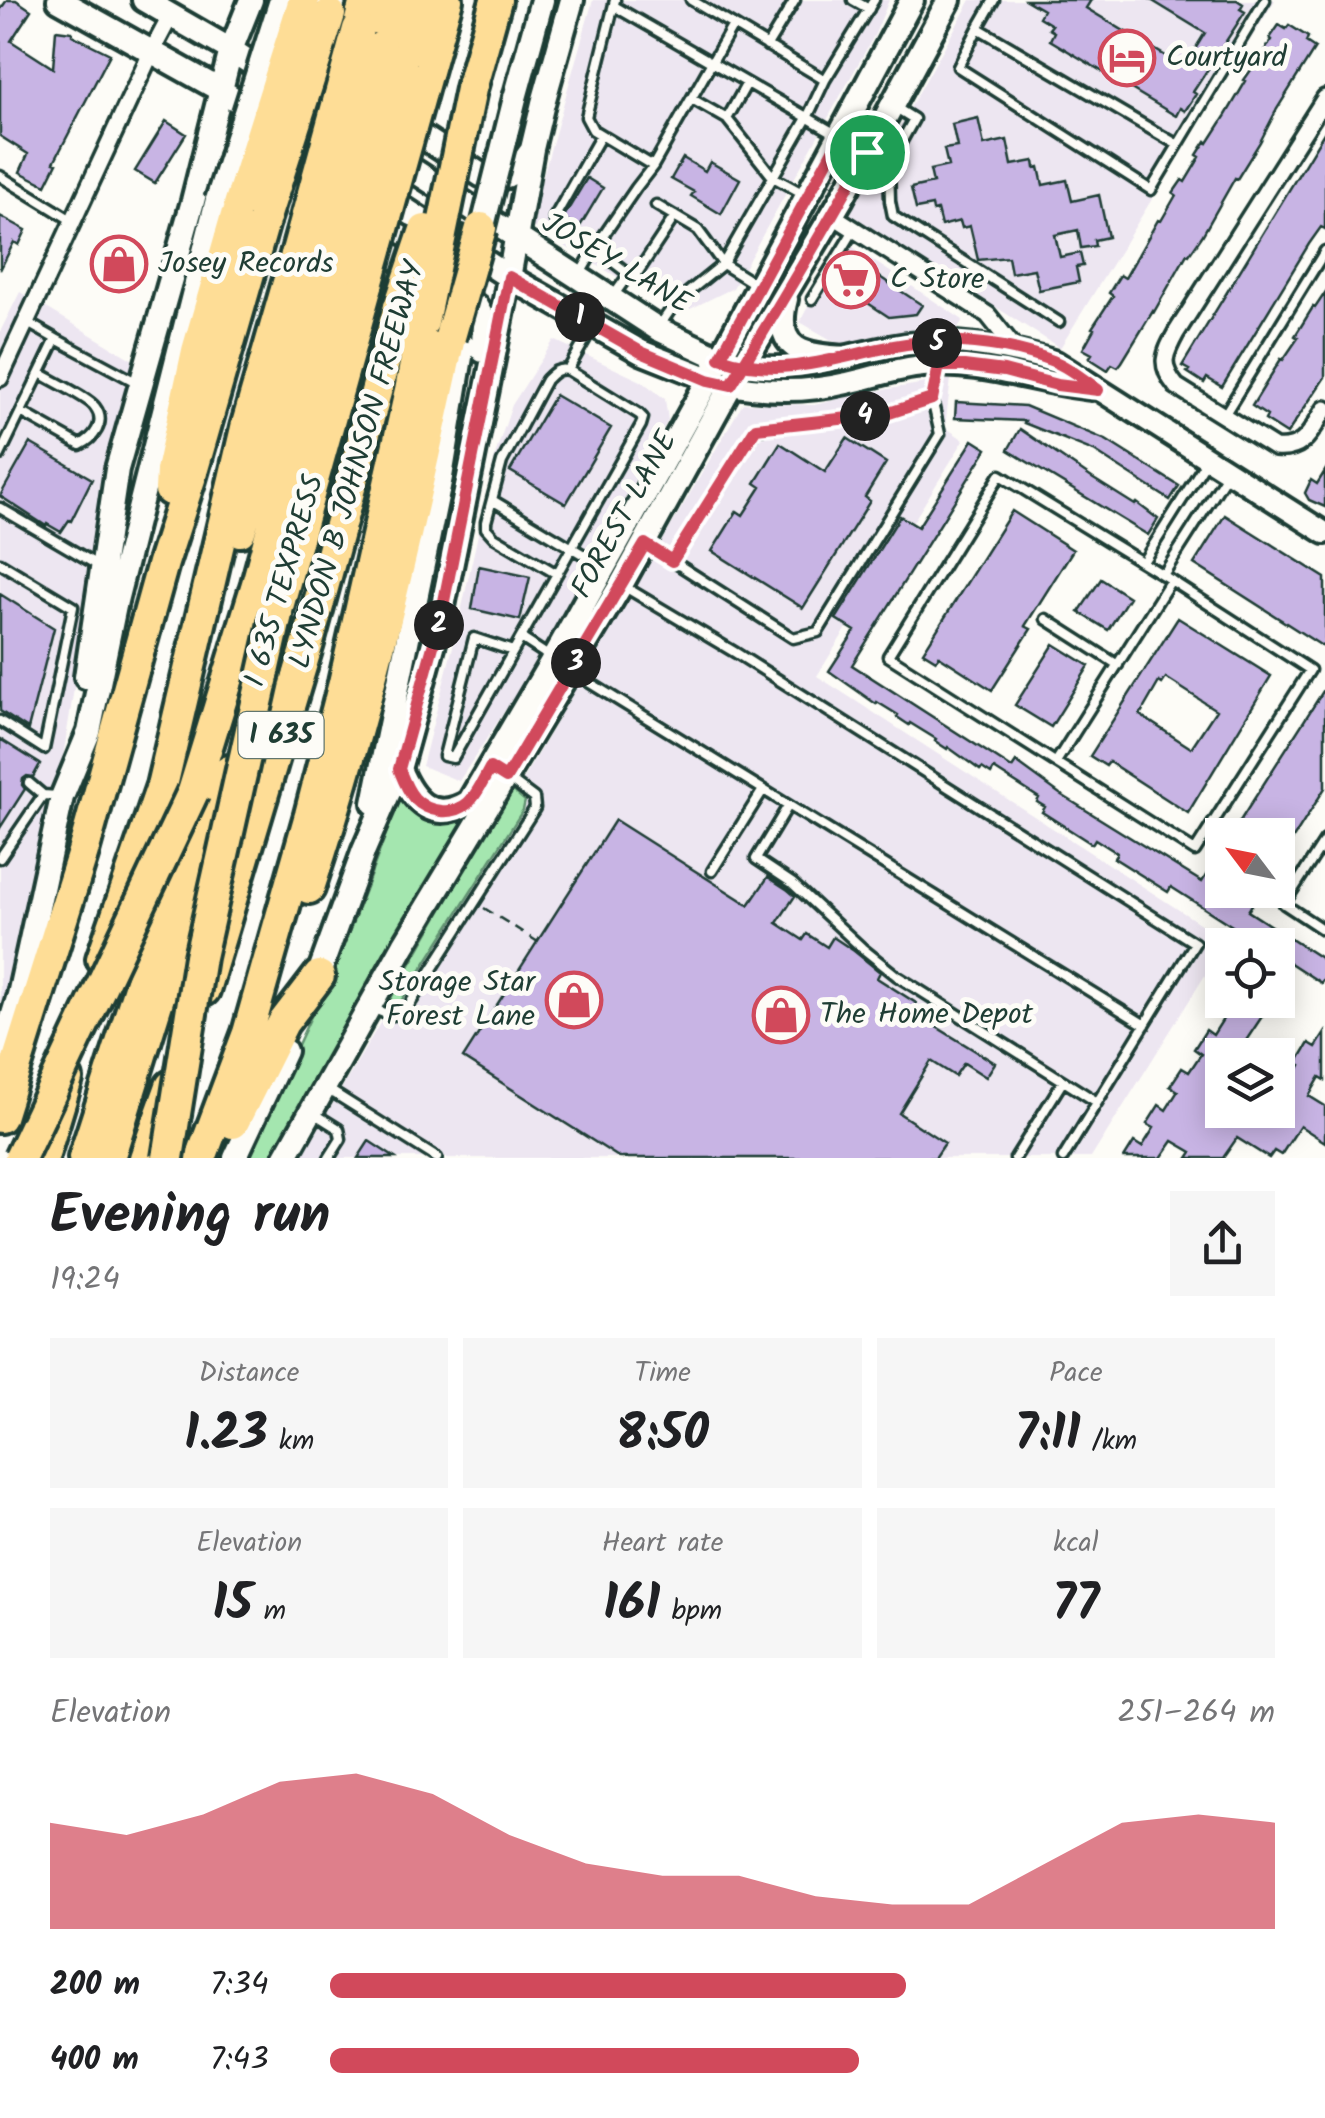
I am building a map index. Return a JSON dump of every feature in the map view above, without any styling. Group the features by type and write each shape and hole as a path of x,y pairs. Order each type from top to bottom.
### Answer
{"highway":[{"path":"43,1158 96,975 162,786 264,454 306,262 386,42 394,0"},
{"name":"I 635 TEXPRESS","path":"84,1158 154,941 256,584 386,42 418,0"},
{"name":"I 635 TEXPRESS","path":"109,1158 277,614 386,42 447,0"},
{"path":"201,1158 248,1033 344,682 410,390 411,315 496,0"},
{"path":"0,1117 83,852 163,562 175,454 228,207 324,4"},
{"path":"248,1033 270,994 338,800 457,341 481,228"},
{"name":"LYNDON B JOHNSON FREEWAY","path":"146,1158 213,962 411,315"},
{"path":"168,1158 200,958 277,614"},
{"path":"20,1158 194,792"},
{"path":"218,1158 282,1023 319,976"}],"main road":[{"name":"JOSEY LANE","path":"58,0 222,90 509,277 593,325 658,360 726,372"},
{"name":"JOSEY LANE","path":"144,0 231,50 726,372"},
{"path":"89,732 79,713 117,469 142,386 228,207 222,90 231,50 251,0"},
{"path":"266,0 266,20 276,40 481,176 494,180 512,174 532,149"},
{"path":"0,1057 19,995 52,796 89,732 116,601 228,207 282,0"},
{"path":"481,228 542,0"},
{"path":"235,1158 319,976 364,850 399,769 440,621 532,149 572,0"},
{"name":"FOREST LANE","path":"285,1158 498,773 562,665 621,585 645,544 726,372 759,286 912,0"},
{"name":"FOREST LANE","path":"562,665 604,566 682,426 788,290 949,0"},
{"path":"840,137 867,152"},
{"path":"228,207 205,172 220,160 237,162 476,306 484,320 480,372 485,399"},
{"path":"666,333 692,337 715,333 759,286"},
{"path":"788,290 783,309 790,343 800,352 816,357 847,358"},
{"path":"364,850 441,477 457,341"},
{"path":"658,360 684,394 682,426"},
{"path":"399,769 413,797 445,812 470,802 498,773"}],"street":[{"path":"0,378 7,347 26,322 152,50 172,15"},
{"path":"1323,412 1299,445 1275,448 1176,386 1164,364 1166,350 1176,332 1324,99"},
{"path":"832,215 988,315 1016,350"},
{"path":"938,343 939,366"},
{"name":"JOSEY LANE","path":"726,372 820,364 896,346 969,343 1016,350 1056,362 1098,390"},
{"name":"JOSEY LANE","path":"726,372 758,389 815,389 908,369 964,366 1098,390"},
{"path":"1098,390 1325,533"}],"lane":[{"path":"691,0 825,80"},
{"path":"767,46 795,0"},
{"path":"853,0 869,9"},
{"path":"666,333 676,302 723,264 874,0"},
{"path":"994,0 958,68 1151,190 1265,0"},
{"path":"653,166 592,130 586,117 615,3 840,137"},
{"path":"578,278 653,166 734,25"},
{"path":"978,28 1178,145"},
{"path":"727,120 747,83"},
{"path":"692,98 727,120 773,177 808,196"},
{"path":"892,106 914,119 889,164 893,216 1059,322"},
{"path":"601,136 554,218 558,226 676,302"},
{"path":"867,152 889,164"},
{"path":"0,176 73,222"},
{"path":"656,205 698,230 723,264 759,286"},
{"path":"611,299 676,216"},
{"path":"812,299 854,229"},
{"path":"1224,417 1325,251"},
{"path":"26,322 142,386"},
{"path":"568,370 593,325"},
{"path":"0,455 56,339"},
{"path":"645,544 793,638 818,632 940,434 932,399 939,366"},
{"path":"514,650 474,638 444,756 452,758 514,650 520,638 557,574 572,548 642,418 568,370 555,370 546,380 502,462 486,522 489,533 557,574"},
{"path":"21,412 80,445 92,439 98,430 95,406 40,373"},
{"path":"672,561 756,428 886,414 932,399"},
{"path":"1143,562 1208,459"},
{"path":"1056,762 1118,664 1229,472"},
{"path":"1000,475 1167,577 1310,670 1195,851 888,656 1000,475"},
{"path":"492,500 604,566"},
{"path":"0,508 102,568"},
{"path":"0,563 73,607 44,749 0,721"},
{"path":"621,585 1194,944 1063,1158"},
{"path":"1046,620 1118,664"},
{"path":"520,638 1144,1025"},
{"path":"370,1007 391,1016 406,1010 535,808 534,798 498,773"},
{"path":"0,858 52,796 29,783"},
{"path":"712,871 763,790"},
{"path":"788,806 756,859 792,882 897,976 1097,1102"},
{"path":"1325,840 1284,904 1325,931"},
{"path":"1015,1158 1063,1081"},
{"path":"325,1087 437,1158"},
{"path":"311,1112 339,1129 341,1138 329,1158"}],"path":[{"path":"476,902 538,942"}],"shaded area":[{"path":"593,0 889,0 875,34 733,288 680,314 529,225"},
{"path":"971,0 1275,0 1060,348 850,214"},
{"path":"842,240 963,320 956,331 895,336 842,346 800,322"},
{"path":"20,292 138,363 107,484 61,769 0,1010 0,332"},
{"path":"554,340 643,382 665,399 668,420 525,680 459,781 422,766 496,452 512,405"},
{"path":"951,379 945,427 964,440 817,676 1207,928 1205,975 1091,1158 301,1158 743,403 814,405"}],"green space":[{"path":"511,789 525,801 523,810 400,1003 395,1008 387,1005"},
{"path":"400,797 469,817 278,1158 246,1158 346,940"}],"building":[{"path":"7,0 16,0 31,10 11,41 53,68 56,30 72,32 110,54 46,185 20,172 28,154 0,136 0,10"},
{"name":"Courtyard","path":"1026,0 1091,0 1086,8 1184,67 1205,33 1151,0 1237,0 1245,12 1193,92 1196,94 1185,111 1180,108 1176,116 1050,40 1054,32 1049,29 1052,25 1039,17 1043,10"},
{"path":"1279,25 1286,29 1289,25 1308,37 1306,42 1315,48 1122,362 1118,367 1112,364 1108,370 1089,358 1092,354 1083,349 1113,296 1109,293 1120,275 1125,278 1176,195 1173,193 1182,180 1185,182 1200,157 1197,155 1226,115"},
{"path":"978,118 984,145 1007,140 1012,165 1034,161 1043,185 1067,180 1072,201 1099,195 1108,237 1094,240 1095,246 1081,248 1078,230 1055,235 1060,257 1080,253 1083,266 1076,267 1079,282 1039,290 1034,269 1011,273 1008,257 978,260 970,226 962,228 960,221 941,226 932,206 916,209 911,188 933,183 930,170 948,166 944,149 957,147 952,124"},
{"path":"166,121 186,134 155,183 135,171"},
{"path":"1325,131 1325,229 1321,227 1309,244 1222,387 1207,378 1204,383 1182,366"},
{"path":"683,158 705,171 710,162 740,179 721,214 671,179"},
{"path":"587,178 603,188 579,228 563,218"},
{"path":"0,216 26,230 19,245 14,242 0,270"},
{"path":"851,258 922,305 916,314 889,317 836,282"},
{"path":"1325,293 1325,377 1287,434 1252,406"},
{"path":"555,395 611,428 566,504 510,471"},
{"path":"956,402 1025,406 1106,440 1179,486 1170,500 1094,451 1025,421 955,418"},
{"path":"1020,429 1158,519 1148,535 1008,450"},
{"path":"847,438 886,463 865,497 870,501 803,608 712,551 737,511 743,515 761,487 755,483 780,443 825,472"},
{"path":"973,440 987,449 852,665 1012,768 1016,762 1060,794 1202,882 1205,877 1205,908 1250,908 1248,911 1274,928 1235,928 1171,887 1168,892 1114,858 1117,853 1095,839 1092,844 1042,812 1045,807 1037,802 1039,798 994,769 991,774 980,770 829,671 855,631 836,619 900,516 918,527"},
{"path":"30,443 92,479 71,521 61,532 0,496"},
{"path":"1325,471 1325,507 1309,500 1305,493 1311,480 1317,484"},
{"path":"1012,511 1073,550 1025,626 1031,629 992,690 939,656 936,660 923,652"},
{"path":"1225,515 1325,578 1325,648 1194,564"},
{"path":"479,566 530,577 520,620 472,609"},
{"path":"1101,579 1129,597 1108,630 1079,612"},
{"path":"0,594 54,628 28,729 0,711"},
{"path":"1178,618 1271,676 1188,813 1109,762 1106,766 1090,756","holes":["1166,678 1216,710 1191,748 1140,715 1159,682 1162,684"]},
{"path":"1054,644 1089,666 1051,727 1015,705"},
{"path":"1325,688 1325,788 1295,836 1295,818 1242,818"},
{"path":"0,739 40,764 33,777 23,779 25,789 0,828"},
{"name":"The Home Depot","path":"615,820 749,905 768,877 795,896 777,923 803,940 807,934 827,947 833,937 880,972 877,978 916,1003 913,1008 937,1023 935,1026 995,1063 986,1077 964,1063 955,1076 931,1061 899,1113 945,1143 935,1158 620,1158 463,1058"},
{"path":"1295,942 1325,961 1321,983 1295,966"},
{"path":"1224,1018 1261,1018 1248,1038 1205,1038 1205,1128 1295,1128 1295,1075 1301,1065 1297,1063 1309,1043 1316,1047 1325,1033 1325,1080 1320,1077 1309,1096 1325,1106 1325,1142 1300,1126 1281,1155 1274,1151 1269,1158 1237,1138 1223,1158 1188,1158 1192,1152 1173,1141 1161,1158 1124,1158 1134,1142 1142,1147 1154,1128 1147,1124 1159,1105 1166,1110 1178,1091 1170,1086 1182,1068 1189,1072 1201,1054 1194,1049 1206,1030 1213,1035"},
{"path":"369,1141 395,1158 358,1158"}],"place":[{"name":"Courtyard","path":"1127,58"},
{"name":"Josey Records","path":"119,264"},
{"name":"C Store","path":"851,280"},
{"name":"Storage Star Forest Lane","path":"574,1000"},
{"name":"The Home Depot","path":"781,1015"}],"route":[{"path":"867,152 840,137 720,358 743,365 755,367 790,367 896,346 969,343 1016,350 1056,362 1098,390 1057,385 1004,371 939,366 932,399 886,414 756,428 672,561 645,544 506,778 490,768 470,802 458,809 445,812 423,805 413,797 399,769 440,621 509,277 641,352 708,380 731,385 743,365 751,351 842,200 867,152"}]}
